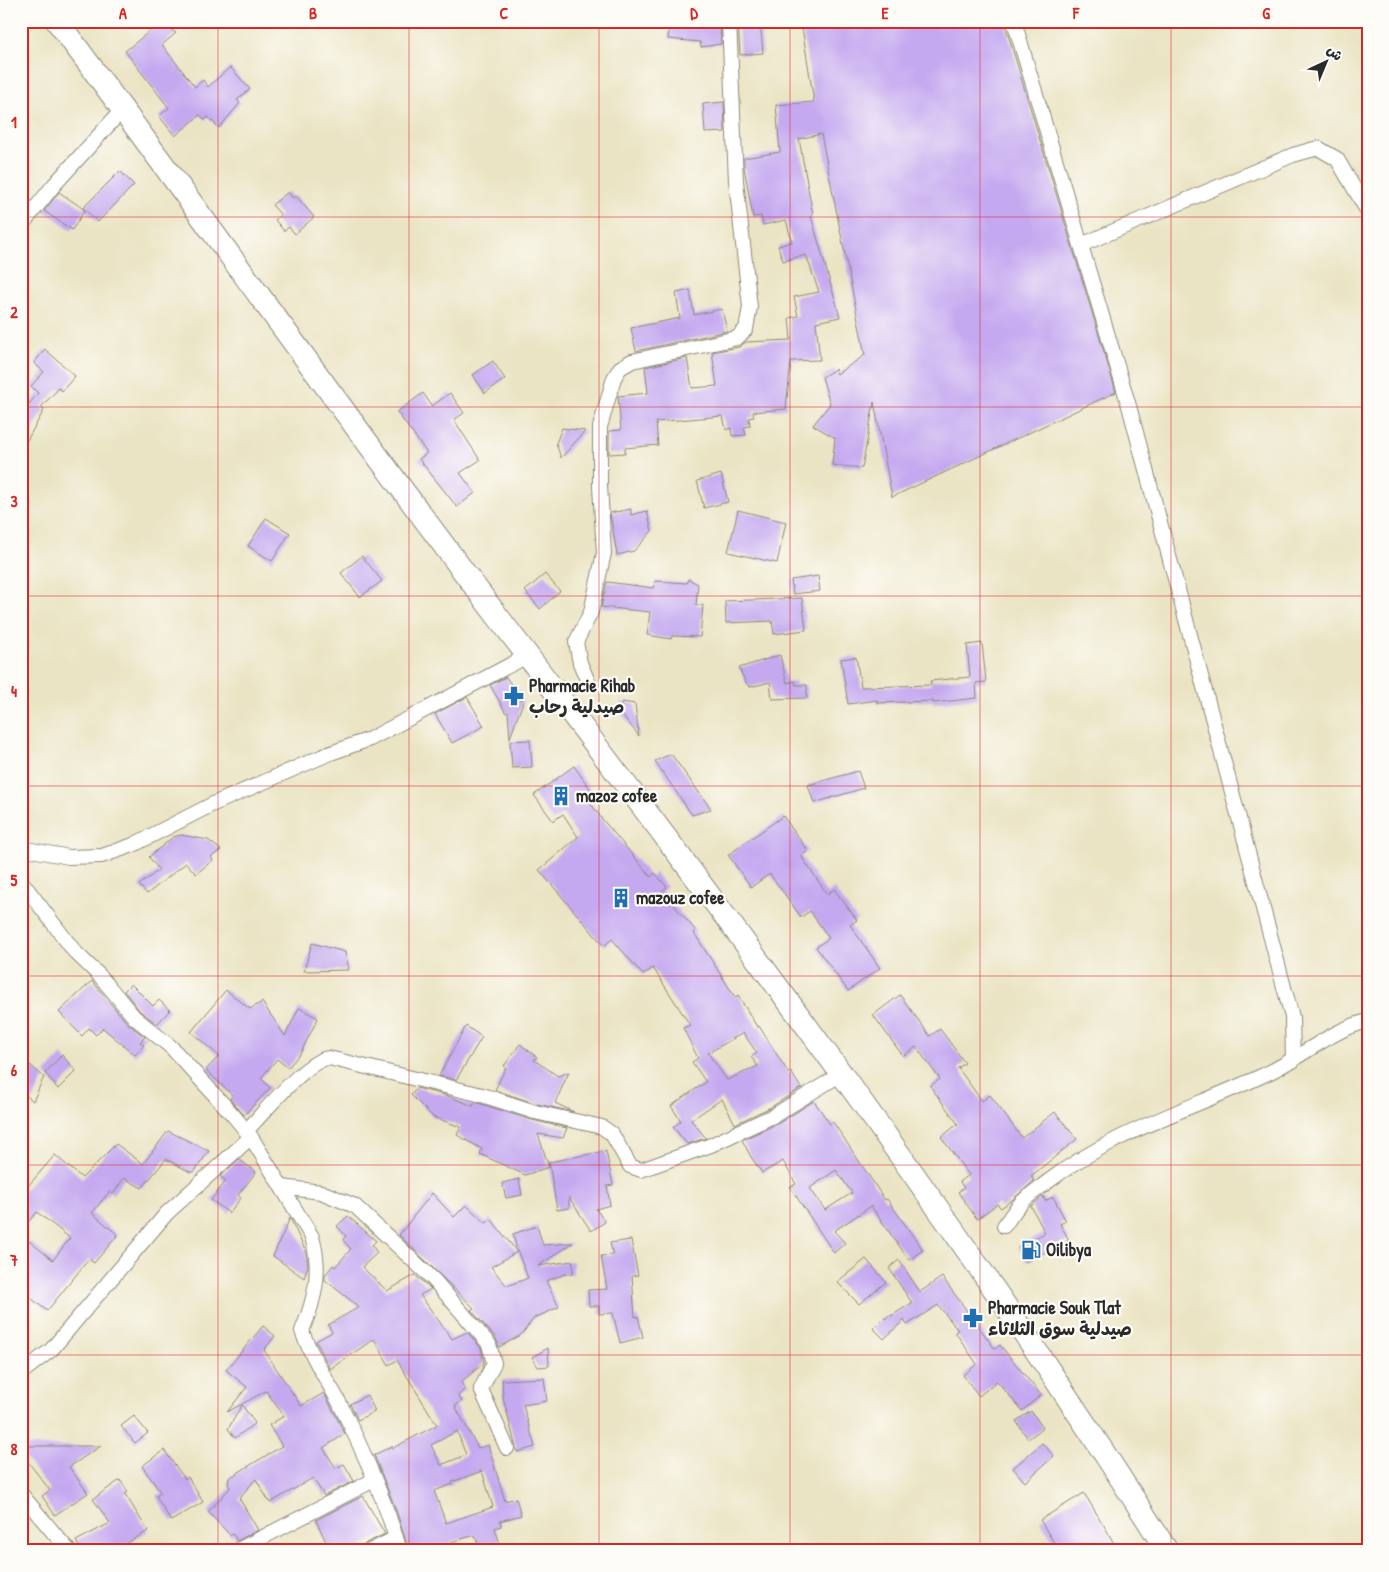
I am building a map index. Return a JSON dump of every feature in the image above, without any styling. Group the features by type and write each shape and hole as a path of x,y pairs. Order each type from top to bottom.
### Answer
{"main road":[{"path":"57,21 841,1074 1009,1307 1097,1440 1167,1551"}],"street":[{"path":"589,684 580,663 576,642 591,612 604,553 600,486 600,427 614,378 620,368 632,361 737,338 746,329 750,307 736,181 729,21"},
{"path":"1014,21 1129,406 1292,1017 1293,1061"},
{"path":"21,226 54,185 123,109"},
{"path":"1081,245 1293,155 1318,148 1337,159 1368,212"},
{"path":"21,848 69,857 102,856 133,844 211,804 370,738 529,655"},
{"path":"21,882 53,926 75,952 100,976 134,1017 171,1047 249,1134 312,1237 318,1256 318,1277 311,1308 302,1331 308,1349 338,1401 374,1480 398,1544 370,1551"},
{"path":"1004,1226 1022,1202 1068,1166 1098,1147 1169,1115 1250,1082 1293,1061 1351,1025 1368,1021"},
{"path":"21,1373 51,1350 167,1213 249,1134 310,1065 320,1058 329,1058 482,1095 535,1112 602,1127 612,1134 630,1166 641,1170 711,1145 775,1115 841,1074"},
{"path":"282,1187 321,1192 355,1206 440,1287 489,1344 494,1363 481,1389 507,1448"},
{"path":"236,1551 374,1480"},
{"path":"21,1494 69,1551"}],"building":[{"path":"670,21 691,21 690,25 720,22 721,44 701,47 700,42 668,39"},
{"path":"738,21 760,21 763,53 740,55"},
{"path":"801,21 1004,21 1116,392 892,497 874,402 862,468 832,465 835,438 813,425 830,404 822,377 835,369 837,374 865,355 821,134 799,139 813,215 811,216 840,317 816,322 820,360 791,361 786,409 753,412 754,417 749,418 750,426 744,427 746,435 732,436 731,428 726,430 723,416 656,422 658,445 625,448 625,453 609,454 609,431 621,430 618,396 648,393 645,367 687,358 692,388 717,386 712,352 739,347 746,342 791,340 789,318 798,316 794,297 819,292 806,255 783,261 778,246 792,242 786,220 763,225 761,216 753,217 744,167 744,158 780,152 776,105 814,102"},
{"path":"161,22 176,33 162,45 195,87 203,80 208,87 230,67 250,89 237,100 240,103 219,128 208,117 205,120 200,115 175,136 159,116 169,108 125,51"},
{"path":"724,102 725,132 705,133 703,104"},
{"path":"120,171 134,185 98,222 83,208"},
{"path":"59,192 85,210 72,230 44,211"},
{"path":"288,192 293,198 296,196 314,217 295,234 289,227 284,231 275,220 281,215 272,205"},
{"path":"690,290 694,315 722,309 727,331 636,351 631,328 680,318 676,293"},
{"path":"45,349 75,376 62,391 59,388 41,407 44,410 21,451 21,414 38,393 31,386 44,372 34,363"},
{"path":"493,361 505,379 485,393 473,375"},
{"path":"423,393 432,406 450,393 464,413 454,420 480,460 460,473 475,493 457,507 419,459 427,453 397,412"},
{"path":"562,428 585,431 561,458 556,443"},
{"path":"721,474 728,502 704,508 697,481"},
{"path":"631,509 631,515 647,511 652,531 634,551 617,555 610,513"},
{"path":"738,510 786,522 777,563 728,552"},
{"path":"266,518 290,533 272,561 248,546"},
{"path":"362,556 382,581 360,597 341,573"},
{"path":"545,574 560,591 540,609 525,591"},
{"path":"818,576 820,591 793,594 791,580"},
{"path":"688,579 698,584 696,605 703,605 700,637 672,636 671,639 647,635 650,612 601,607 607,582 654,588 655,581 687,583"},
{"path":"802,598 806,630 774,634 772,621 726,623 725,601"},
{"path":"982,643 986,682 976,683 977,698 933,703 933,701 877,703 877,700 848,704 841,659 856,657 861,687 931,685 930,681 970,677 967,645"},
{"path":"780,655 787,683 795,681 796,685 807,685 807,698 772,699 770,682 750,687 746,683 739,668"},
{"path":"506,677 523,702 510,738 508,712 506,713 490,685"},
{"path":"467,697 484,726 452,743 435,714"},
{"path":"622,702 635,704 639,736 619,711"},
{"path":"530,740 532,767 512,768 510,741"},
{"path":"671,754 711,809 692,815 655,761"},
{"path":"574,766 591,790 586,797 651,877 655,873 667,887 662,891 696,931 694,933 735,997 738,995 757,1027 759,1026 789,1074 791,1072 801,1088 771,1107 735,1124 722,1099 691,1120 706,1138 687,1144 673,1127 681,1121 671,1106 706,1082 692,1062 698,1058 683,1028 690,1025 653,968 643,975 612,939 604,946 539,870 578,837 563,814 553,821 534,795","holes":["743,1033 757,1053 751,1057 758,1066 727,1080 708,1053"]},
{"path":"858,771 864,788 814,803 808,785"},
{"path":"783,816 808,851 801,856 827,894 834,889 857,920 850,925 880,968 848,991 816,947 829,938 810,911 801,917 770,874 751,887 728,855"},
{"path":"181,835 208,840 221,850 211,857 213,860 196,874 186,863 147,894 139,885 159,870 149,857 173,837"},
{"path":"312,943 345,952 349,970 304,971"},
{"path":"92,981 127,1023 145,1037 140,1042 144,1045 135,1055 103,1028 96,1035 89,1028 82,1036 59,1012"},
{"path":"131,984 153,1006 159,1000 170,1010 157,1024 140,1011 124,991"},
{"path":"226,990 250,1009 262,1002 285,1036 299,1008 318,1018 301,1052 288,1068 277,1059 261,1078 270,1088 244,1115 230,1099 233,1096 206,1070 219,1056 191,1032"},
{"path":"900,995 930,1036 940,1029 965,1063 958,1068 982,1101 990,1095 1022,1138 1055,1112 1077,1139 1031,1176 1034,1181 1012,1200 1001,1208 997,1204 977,1219 958,1192 964,1188 960,1182 969,1175 941,1137 958,1124 930,1086 940,1079 916,1047 903,1056 873,1015"},
{"path":"466,1026 482,1037 456,1080 439,1076"},
{"path":"520,1044 537,1057 534,1060 558,1076 569,1072 555,1103 574,1112 537,1104 495,1090 506,1067 504,1066"},
{"path":"62,1055 76,1071 58,1089 45,1073"},
{"path":"21,1057 44,1077 33,1101 21,1091"},
{"path":"417,1088 448,1096 473,1106 475,1102 532,1120 567,1128 563,1138 538,1134 549,1167 525,1175 480,1154 482,1149 457,1135 461,1127 433,1117 411,1095"},
{"path":"814,1101 830,1124 833,1122 885,1200 887,1199 923,1250 909,1260 871,1206 834,1231 845,1243 834,1253 790,1187 796,1184 783,1161 762,1173 742,1140 779,1123","holes":["836,1170 852,1193 825,1210 810,1188"]},
{"path":"168,1131 209,1151 194,1172 190,1172 166,1159 142,1188 124,1178 113,1194 110,1191 92,1213 118,1235 94,1263 89,1259 47,1311 21,1290 21,1250 29,1241 53,1260 70,1238 37,1212 21,1230 21,1194 55,1155 82,1178 116,1144 143,1164"},
{"path":"606,1151 613,1185 607,1186 610,1205 596,1209 605,1222 591,1231 569,1197 569,1208 557,1210 549,1162"},
{"path":"239,1159 256,1172 238,1195 241,1198 229,1213 211,1200 226,1181 220,1176"},
{"path":"519,1179 522,1195 506,1198 502,1183"},
{"path":"432,1193 454,1217 466,1205 486,1223 491,1219 517,1252 491,1267 507,1286 528,1278 513,1234 537,1226 543,1245 573,1243 538,1266 573,1261 573,1274 565,1274 546,1281 559,1307 534,1318 521,1335 499,1347 496,1338 471,1310 474,1308 399,1235"},
{"path":"1043,1196 1045,1201 1053,1197 1066,1221 1060,1224 1069,1240 1026,1262 1018,1246 1045,1233 1031,1206"},
{"path":"348,1216 376,1241 372,1245 377,1253 362,1267 387,1291 415,1275 431,1289 420,1295 452,1339 467,1332 481,1348 484,1363 461,1382 465,1389 458,1396 462,1401 455,1406 478,1448 488,1445 505,1501 516,1498 521,1515 500,1521 501,1526 495,1528 502,1551 480,1551 475,1535 421,1551 409,1551 396,1510 374,1455 392,1446 393,1448 437,1425 397,1360 389,1365 374,1339 330,1369 316,1341 332,1332 328,1325 359,1307 325,1280 325,1275 333,1265 335,1267 351,1249 343,1240 346,1236 337,1226","holes":["457,1431 466,1455 441,1465 431,1445","482,1471 493,1507 446,1523 434,1491"]},
{"path":"290,1218 306,1252 308,1265 304,1278 273,1256"},
{"path":"631,1240 638,1275 632,1276 635,1317 638,1316 643,1337 620,1343 613,1313 599,1314 599,1306 589,1306 588,1290 607,1289 601,1256 613,1255 610,1243"},
{"path":"866,1259 886,1282 859,1304 837,1282"},
{"path":"899,1260 920,1292 942,1277 995,1349 1000,1345 1041,1395 1022,1411 997,1381 979,1396 963,1375 977,1364 955,1332 958,1330 938,1305 907,1325 904,1320 884,1339 873,1328 884,1317 885,1319 889,1315 891,1316 912,1303 889,1268"},
{"path":"263,1326 275,1336 264,1350 301,1406 324,1393 345,1434 323,1448 336,1468 344,1464 354,1481 324,1496 313,1478 270,1503 256,1479 239,1498 258,1530 237,1541 233,1534 230,1535 208,1512 230,1488 228,1484 229,1478 282,1446 269,1425 284,1416 266,1391 227,1412 247,1387 226,1370"},
{"path":"548,1348 549,1366 538,1367 532,1357"},
{"path":"544,1378 547,1401 523,1405 535,1447 517,1452 503,1397 502,1380"},
{"path":"367,1395 375,1411 358,1420 350,1404"},
{"path":"242,1405 255,1423 235,1438 228,1429"},
{"path":"1031,1411 1043,1428 1028,1439 1016,1421"},
{"path":"134,1416 148,1433 135,1443 121,1426"},
{"path":"1042,1443 1054,1456 1025,1482 1013,1468"},
{"path":"21,1446 101,1446 69,1467 88,1493 55,1515 42,1496 50,1490 21,1453"},
{"path":"164,1450 185,1479 188,1477 203,1502 171,1521 156,1496 161,1493 142,1466"},
{"path":"120,1480 128,1492 125,1494 148,1531 114,1551 81,1551 76,1541 110,1523 93,1499"},
{"path":"1084,1493 1118,1551 1059,1551 1040,1520"},
{"path":"363,1496 385,1534 366,1543 359,1551 330,1551 316,1520"}],"place":[{"name":"Pharmacie Rihab صيدلية رحاب","path":"514,696"},
{"name":"mazoz cofee","path":"561,796"},
{"name":"mazouz cofee","path":"621,898"},
{"name":"Oilibya","path":"1031,1250"},
{"name":"Pharmacie Souk Tlat صيدلية سوق الثلاثاء","path":"973,1318"}]}
